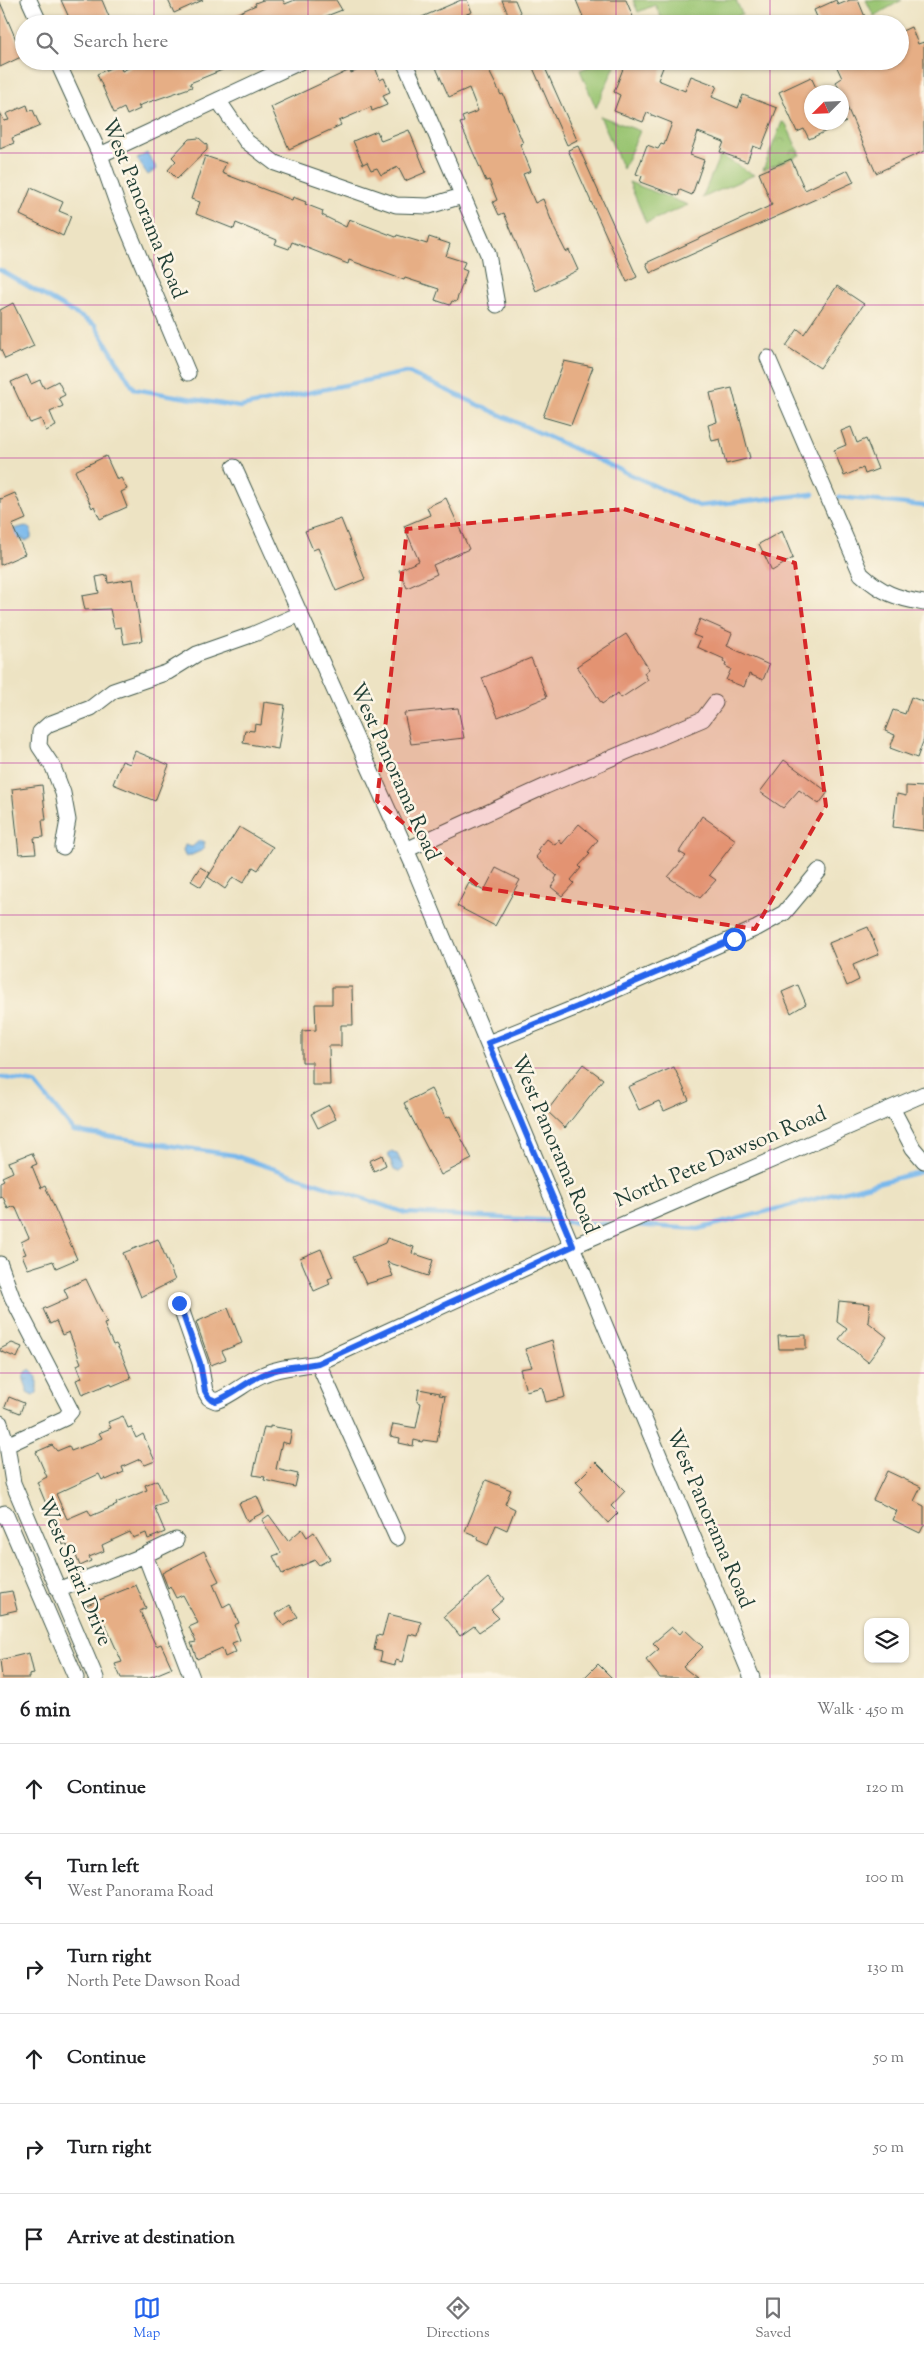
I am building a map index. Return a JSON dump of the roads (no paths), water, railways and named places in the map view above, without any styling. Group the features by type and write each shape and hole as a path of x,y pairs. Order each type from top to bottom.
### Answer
{"street":[{"path":"29,0 36,15"},
{"name":"West Panorama Road","path":"61,70 100,155 118,206 188,373"},
{"path":"100,155 283,70"},
{"path":"408,70 488,254 498,305"},
{"path":"218,100 246,142 275,163 396,205 429,206 462,196"},
{"path":"768,358 861,574 875,587 890,596 924,603"},
{"name":"West Panorama Road","path":"234,467 406,850 752,1678"},
{"path":"63,847 68,820 63,793 53,767 39,746 40,732 49,724 91,708 113,691 168,672 197,654 246,638 300,614"},
{"path":"406,850 546,786 703,719 715,703"},
{"path":"488,1043 577,1007 757,928 784,913 818,872"},
{"name":"North Pete Dawson Road","path":"179,1303 200,1363 205,1391 209,1398 216,1401 263,1374 277,1369 318,1363 573,1246 924,1094"},
{"path":"892,1108 913,1148 924,1162"},
{"path":"0,1264 12,1296 71,1411 65,1418 7,1445"},
{"path":"318,1363 397,1538"},
{"name":"West Safari Drive","path":"0,1423 7,1445 7,1486 58,1590 96,1678"},
{"path":"2,1514 76,1678"},
{"path":"58,1590 145,1556 176,1540"},
{"path":"145,1556 192,1678"}],"water":[{"path":"147,153 157,169 148,175 137,159"},
{"path":"25,526 31,529 31,538 26,541 16,538 11,530"},
{"path":"200,840 205,842 203,850 187,857 185,856 183,851 185,845 192,847"},
{"path":"392,1151 397,1154 404,1168 399,1172 394,1170 388,1154"},
{"path":"30,1370 37,1377 37,1393 33,1396 27,1393 24,1379 24,1374"}],"waterway":[{"path":"0,270 95,325 134,389 240,407 407,372 699,506 813,494"},
{"path":"839,497 924,506"},
{"path":"0,1077 35,1083 74,1131 233,1155 406,1213 558,1221"},
{"path":"634,1225 698,1229 924,1171"},
{"path":"566,1222 611,1224"}]}
